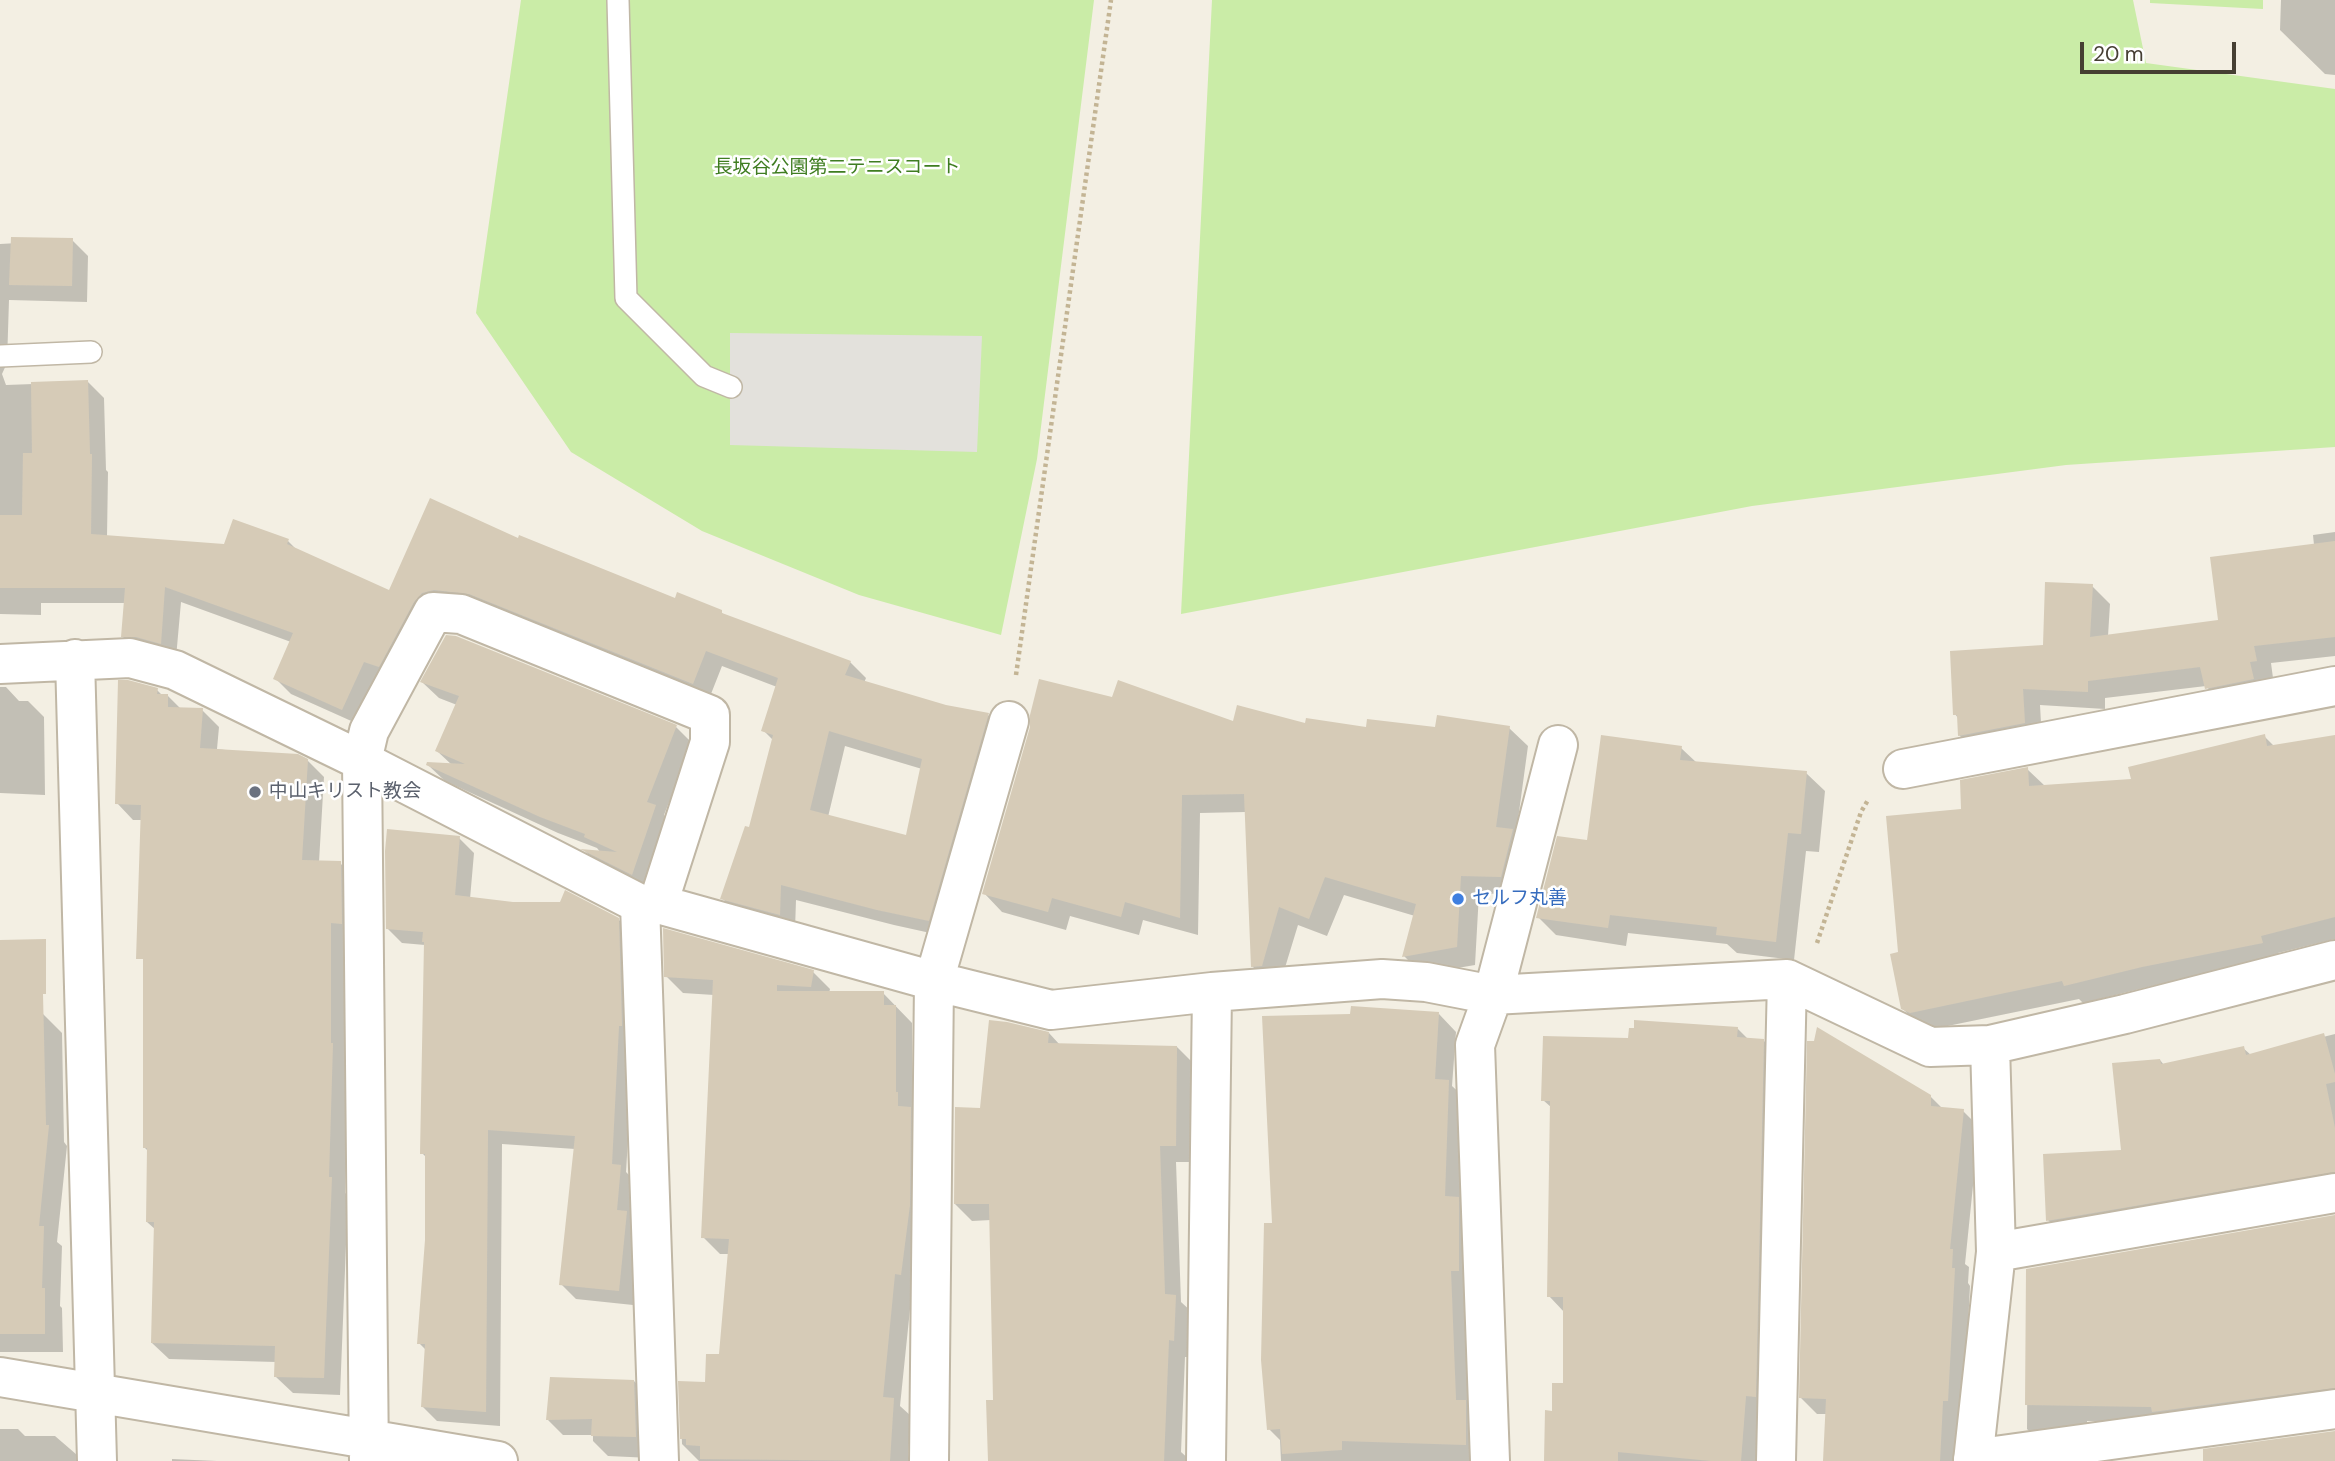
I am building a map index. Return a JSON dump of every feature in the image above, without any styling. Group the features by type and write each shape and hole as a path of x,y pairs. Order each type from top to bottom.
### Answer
{"street":[{"path":"368,1451 362,761 369,731 433,612 461,614 710,715 710,742 649,904 659,1461"},
{"path":"0,664 130,658 175,670 649,904 1051,1010 1212,992 1382,979 1426,982 1493,995 1795,983 1930,1047 1990,1045 2125,1014 2335,960"},
{"path":"75,659 97,1461"},
{"path":"1903,769 2335,686"},
{"path":"929,1461 934,981 1009,721"},
{"path":"1490,1461 1475,1045 1493,995 1558,745"},
{"path":"1776,1461 1795,983"},
{"path":"1206,1461 1212,992"},
{"path":"1990,1045 1996,1252 1973,1460 2335,1409"},
{"path":"1996,1252 2335,1193"},
{"path":"0,1377 96,1394 368,1451 498,1461"}],"lane":[{"path":"618,0 626,298 704,376 731,387"},
{"path":"0,356 91,352"}],"path":[{"path":"1009,721 1111,0"},
{"path":"1795,983 1861,812 1881,780 1903,769"}],"green space":[{"name":"長坂谷公園第二テニスコート","path":"521,0 1094,0 1037,459 1001,635 859,595 702,531 571,452 476,313"},
{"path":"1212,0 2133,0 2146,63 2335,89 2335,447 2066,465 1752,506 1181,614"},
{"path":"2150,0 2263,0 2263,9 2150,3"}],"shaded area":[{"path":"730,333 982,336 977,452 730,445"}],"building":[{"path":"11,237 73,238 72,286 9,285"},
{"path":"88,380 92,454 91,534 224,544 233,519 289,539 287,544 389,590 430,498 518,538 519,535 675,598 677,592 722,610 722,613 851,661 845,675 946,705 989,713 929,921 781,885 780,915 720,899 745,826 749,827 773,735 761,731 778,678 706,651 693,684 469,594 434,590 422,593 414,602 379,667 364,662 342,710 273,679 293,633 165,587 161,644 136,637 121,637 125,588 0,588 0,515 22,515 23,453 32,453 31,382","holes":["829,731 922,759 906,835 810,810"]},
{"path":"2335,541 2335,637 2254,646 2257,661 2250,662 2254,679 2205,689 2200,667 2088,681 2088,692 2023,689 2025,723 1958,736 1957,715 1953,715 1950,651 2043,645 2045,582 2093,584 2090,637 2218,620 2210,557"},
{"path":"446,635 456,636 677,725 647,802 656,805 632,875 580,849 617,852 584,837 585,834 540,817 426,765 427,762 465,764 435,751 459,696 420,682"},
{"path":"1039,679 1112,697 1118,680 1233,721 1237,705 1305,723 1306,718 1366,727 1367,719 1435,727 1437,715 1510,726 1496,827 1513,829 1501,877 1461,876 1457,947 1402,957 1416,904 1325,877 1309,919 1279,907 1262,966 1251,967 1244,794 1182,795 1180,918 1125,902 1121,917 1052,898 1048,912 982,894 1030,727 1030,715"},
{"path":"118,680 158,688 157,694 168,694 168,707 203,708 200,748 298,754 308,759 302,860 341,861 342,924 331,923 333,1043 329,1177 332,1177 324,1378 274,1377 275,1346 151,1343 154,1222 146,1222 147,1148 143,1148 143,959 136,959 141,805 115,804"},
{"path":"2265,734 2267,746 2335,735 2335,917 2261,936 2263,943 2064,986 2062,981 1910,1013 1901,1009 1890,954 1898,952 1886,816 1961,809 1960,780 2028,767 2029,786 2131,779 2128,767"},
{"path":"1601,735 1682,746 1680,760 1807,771 1801,834 1788,833 1776,942 1716,935 1717,927 1610,915 1608,928 1536,918 1557,836 1587,840"},
{"path":"387,829 460,836 455,895 513,902 560,902 565,890 619,918 622,1026 619,1026 612,1164 621,1165 617,1210 627,1211 619,1291 559,1285 575,1136 488,1130 486,1412 421,1407 425,1344 417,1344 425,1240 425,1154 420,1154 424,942 423,932 386,929"},
{"path":"663,928 814,970 811,987 777,985 777,991 884,991 884,1005 896,1005 898,1106 911,1107 910,1205 901,1275 895,1274 883,1397 894,1398 890,1461 700,1459 700,1446 686,1445 686,1439 680,1439 678,1381 705,1382 706,1354 719,1354 729,1239 701,1238 713,980 664,977"},
{"path":"46,939 46,994 43,994 46,1125 49,1125 39,1226 44,1226 42,1288 45,1288 45,1334 0,1334 0,940"},
{"path":"1351,1006 1439,1012 1435,1079 1449,1080 1445,1196 1459,1197 1459,1271 1451,1271 1456,1400 1466,1400 1466,1445 1342,1441 1342,1450 1282,1454 1280,1429 1267,1430 1261,1360 1264,1223 1272,1223 1262,1016 1350,1014"},
{"path":"989,1020 1049,1032 1048,1043 1177,1046 1176,1146 1160,1146 1165,1294 1176,1295 1174,1341 1169,1340 1164,1461 988,1461 986,1400 993,1400 989,1204 954,1204 955,1107 980,1108"},
{"path":"1634,1020 1738,1027 1737,1037 1764,1039 1756,1397 1746,1396 1741,1461 1711,1461 1618,1452 1618,1461 1544,1461 1545,1410 1552,1411 1552,1383 1563,1383 1563,1297 1547,1297 1550,1101 1541,1101 1543,1036 1628,1038 1629,1028 1634,1028"},
{"path":"1817,1027 1931,1095 1931,1106 1964,1109 1950,1249 1953,1249 1952,1268 1955,1268 1948,1401 1943,1401 1940,1461 1823,1461 1826,1399 1799,1398 1807,1041 1814,1041"},
{"path":"2324,1033 2335,1074 2335,1082 2326,1084 2335,1128 2335,1172 2046,1221 2043,1154 2121,1150 2112,1063 2160,1059 2161,1064 2244,1046 2246,1055"},
{"path":"2335,1215 2335,1388 2152,1412 2151,1407 2025,1405 2026,1269"},
{"path":"550,1377 634,1380 636,1437 591,1436 592,1419 546,1420"},
{"path":"2335,1431 2335,1461 2203,1461 2203,1449"}],"place":[{"name":"中山キリスト教会","path":"255,792"},
{"name":"セルフ丸善","path":"1458,899"}]}
